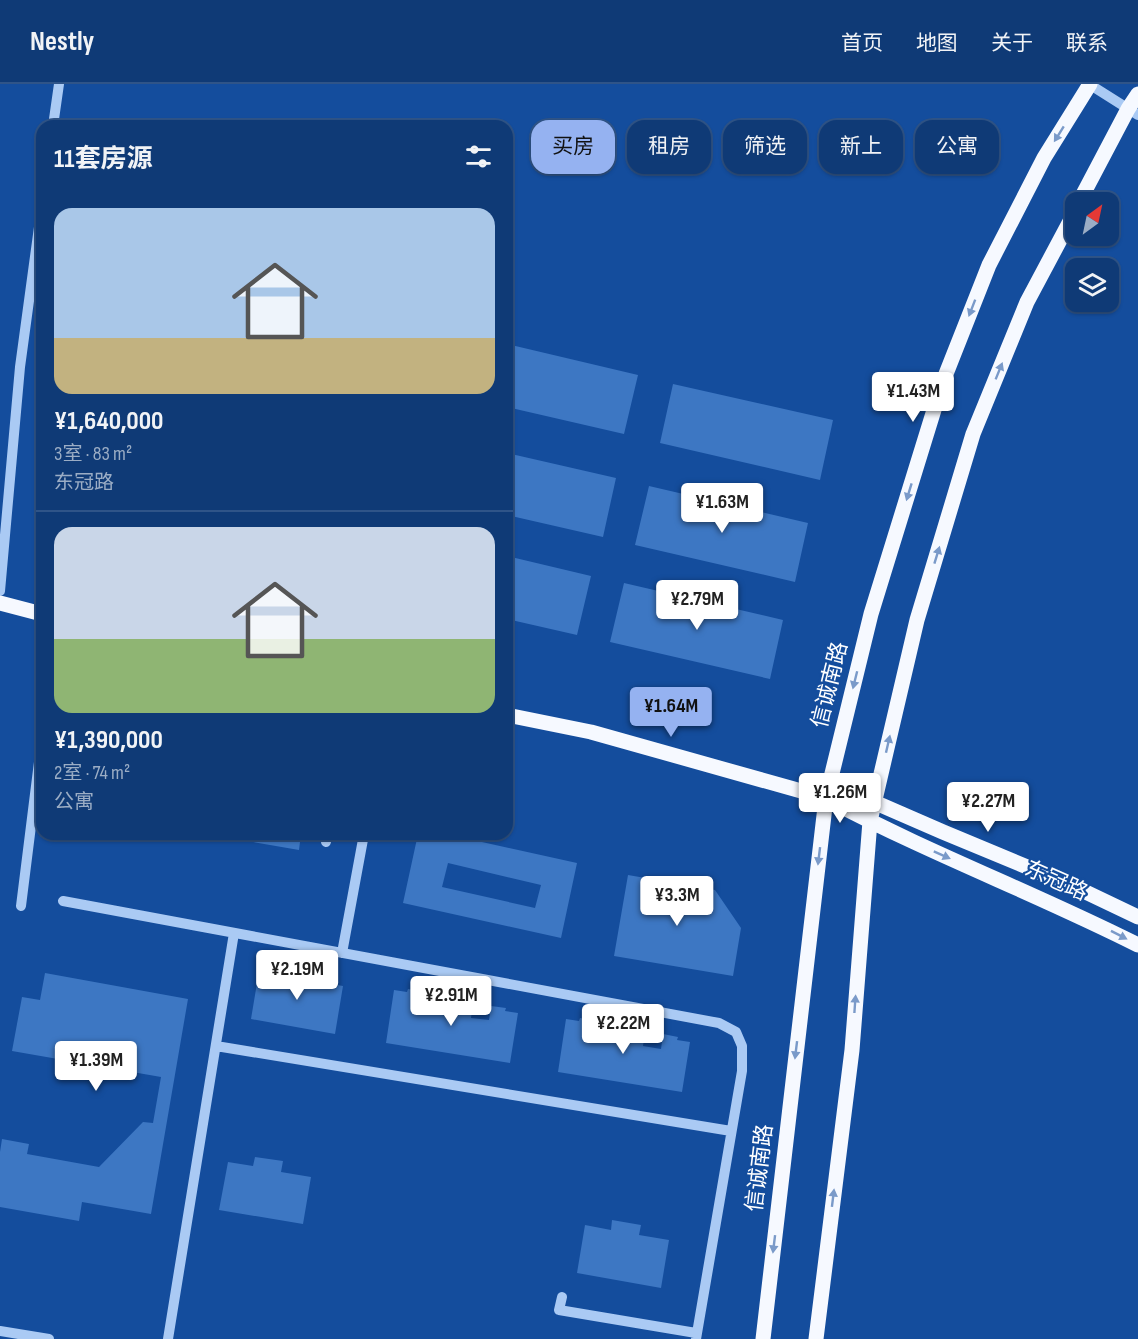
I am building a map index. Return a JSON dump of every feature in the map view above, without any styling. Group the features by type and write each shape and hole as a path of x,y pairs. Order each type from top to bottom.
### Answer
{"main road":[{"name":"信诚南路","path":"763,1339 826,798 871,614 942,384 989,265 1044,158 1090,84"},
{"path":"1085,192 1133,112 1138,94"},
{"path":"816,1339 852,1050 870,821 874,802 917,620 973,434 1027,302 1065,231"},
{"path":"0,603 36,612"},
{"name":"东冠路","path":"513,716 591,732 826,798 874,802 1074,886 1138,917"},
{"name":"东冠路","path":"826,798 870,821 1100,925 1138,945"}],"street":[{"path":"54,120 58,84"},
{"path":"1090,84 1133,112"},
{"path":"0,591 20,368 36,249"},
{"path":"21,906 36,786"},
{"path":"342,953 363,840"},
{"path":"63,901 719,1023 736,1032 742,1046 742,1071 696,1336 559,1310 562,1297"},
{"path":"168,1339 234,933"},
{"path":"216,1046 731,1131"},
{"path":"0,1331 48,1339"}],"building":[{"path":"513,345 638,375 624,434 513,408"},
{"path":"673,384 833,420 820,480 660,443"},
{"path":"513,454 616,478 603,537 513,516"},
{"path":"649,486 808,523 795,582 635,545"},
{"path":"513,557 591,576 577,635 513,620"},
{"path":"624,583 783,620 770,679 610,642"},
{"path":"242,840 300,840 299,850"},
{"path":"417,840 473,840 577,863 561,938 403,903","holes":["448,863 541,885 535,908 442,887"]},
{"path":"628,875 715,890 741,928 733,976 614,956"},
{"path":"286,966 314,971 313,981 343,986 335,1034 251,1019 259,971 284,975"},
{"path":"45,973 188,999 151,1214 82,1202 79,1221 0,1207 2,1139 29,1144 27,1154 99,1167 143,1122 153,1123 161,1077 12,1051 22,997 40,1000"},
{"path":"408,989 425,992 422,1007 435,1010 437,991 474,997 471,1018 489,1020 491,1006 506,1008 505,1011 518,1013 510,1063 386,1043 394,990 407,992"},
{"path":"580,1018 597,1021 595,1036 606,1038 610,1020 646,1026 643,1046 661,1049 663,1034 690,1042 682,1092 558,1072 566,1019 579,1021"},
{"path":"255,1157 283,1161 281,1172 311,1177 303,1224 219,1210 228,1162 253,1166"},
{"path":"612,1220 641,1225 639,1235 669,1240 661,1288 577,1273 585,1225 611,1230"}]}
